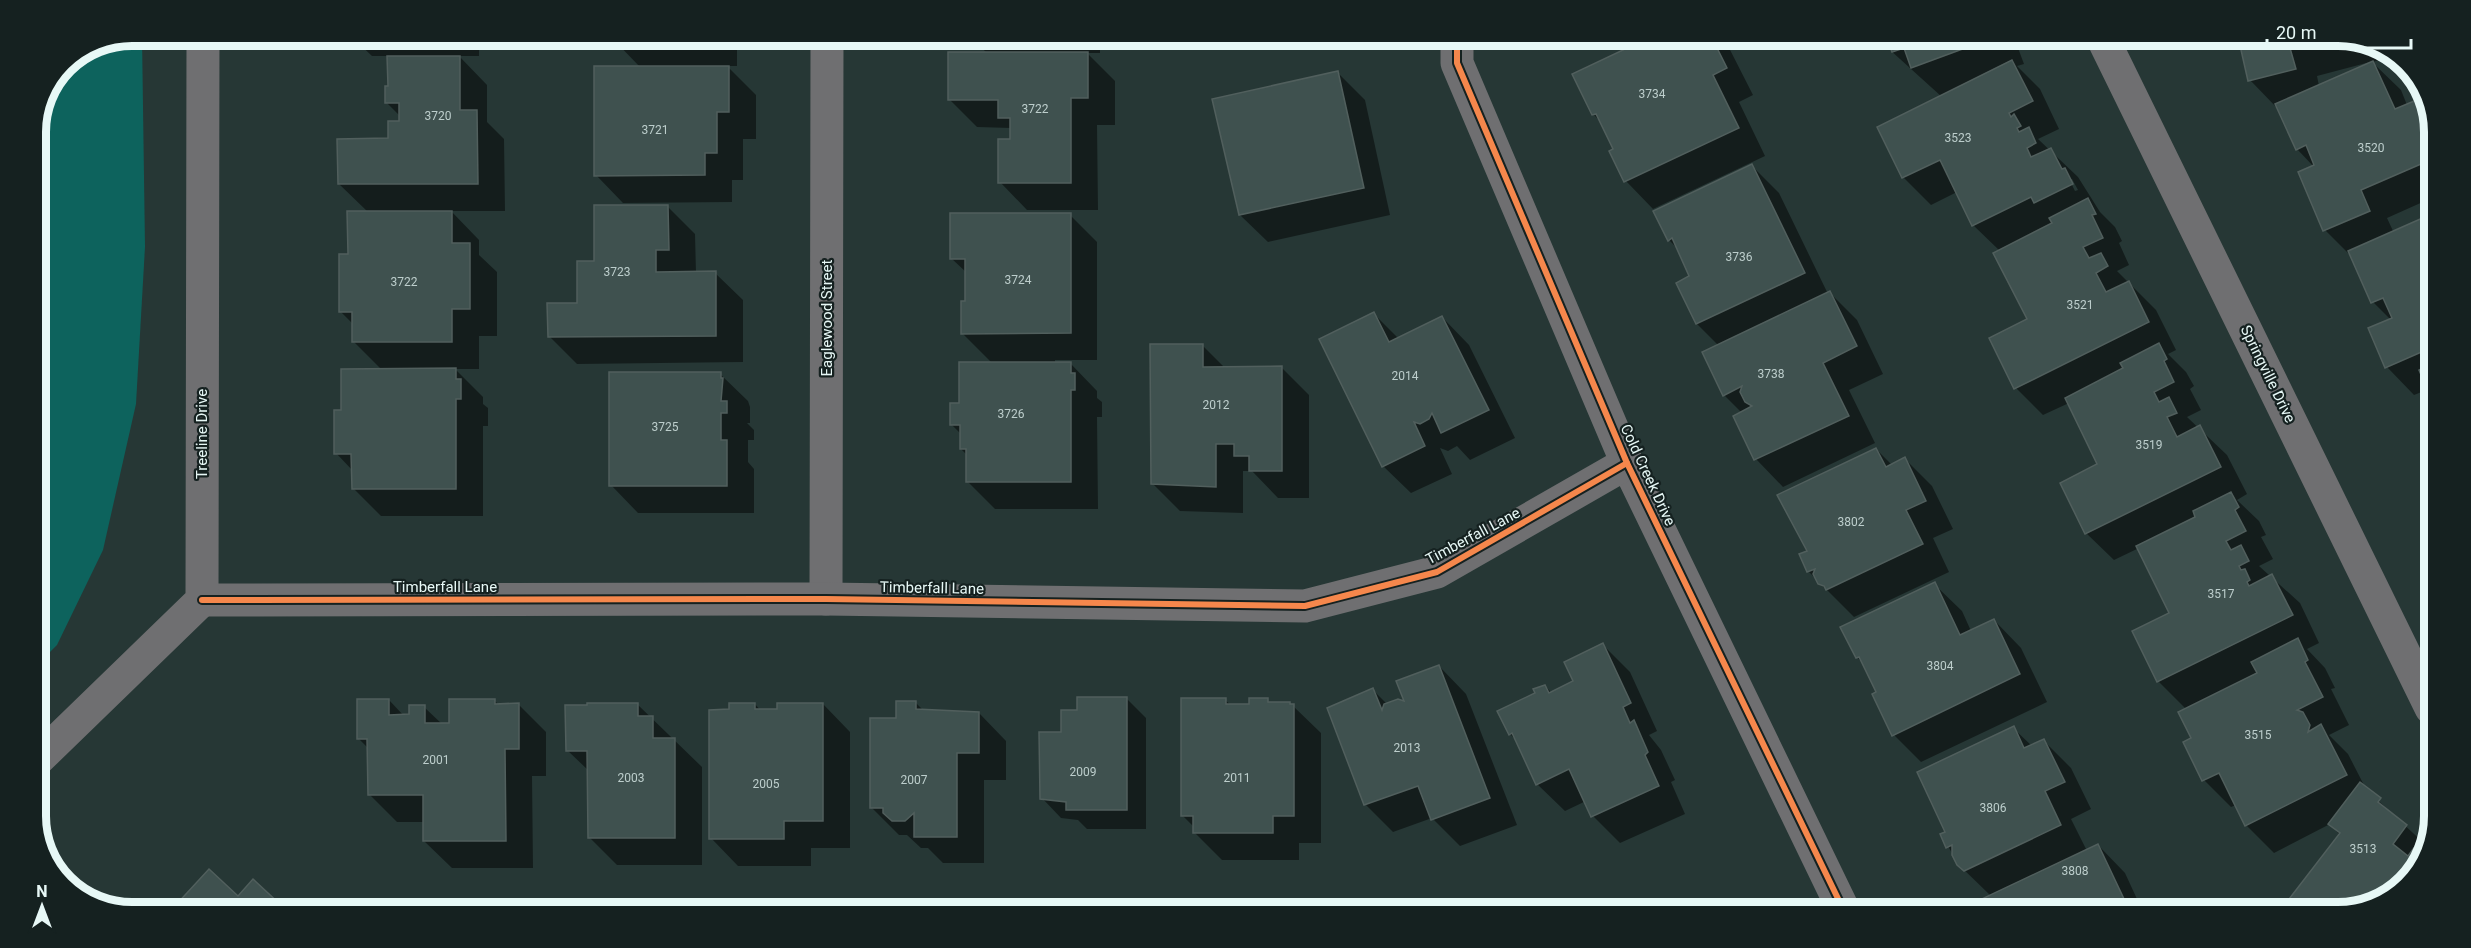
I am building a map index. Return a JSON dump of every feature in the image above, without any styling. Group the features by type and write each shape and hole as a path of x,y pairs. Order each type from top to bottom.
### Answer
{"street":[{"name":"Treeline Drive","path":"202,600 203,46"},
{"name":"Eaglewood Street","path":"826,599 827,46"},
{"name":"Cold Creek Drive","path":"1457,46 1457,63 1627,463 1840,902"},
{"name":"Springville Drive","path":"2106,46 2424,694"},
{"name":"Timberfall Lane","path":"202,600 826,599 1305,606 1437,573 1627,463"},
{"path":"47,750 202,600"}],"water":[{"path":"142,46 145,247 136,404 103,550 57,645 47,655 46,132 48,115 61,84 84,61 115,48"}],"building":[{"path":"1631,46 1716,46 1727,68 1713,75 1739,128 1624,182 1609,151 1613,149 1596,114 1592,115 1572,74"},
{"path":"1890,46 1971,46 1911,68 1904,48 1892,52"},
{"path":"2240,46 2298,46 2290,48 2296,69 2248,81"},
{"path":"948,52 1088,52 1088,98 1071,98 1071,183 998,183 998,139 1010,139 1010,118 998,118 998,100 948,100"},
{"path":"387,56 460,56 460,110 477,110 478,184 338,184 337,139 388,138 388,121 399,121 399,103 385,103 385,86 388,86"},
{"path":"2012,60 2033,101 2009,113 2011,117 2014,114 2021,126 2017,128 2019,132 2029,127 2036,143 2027,148 2031,157 2051,148 2073,184 2034,203 2031,197 1972,226 1940,160 1902,178 1877,127"},
{"path":"2373,61 2395,109 2418,99 2423,115 2424,163 2361,190 2370,211 2323,231 2298,172 2314,165 2306,145 2296,150 2275,104"},
{"path":"594,66 729,66 729,112 717,112 717,153 705,153 705,175 594,176"},
{"path":"1338,71 1364,188 1239,215 1212,99"},
{"path":"1752,164 1805,273 1696,324 1676,283 1689,276 1672,238 1668,241 1653,211"},
{"path":"2088,198 2096,214 2092,215 2103,238 2083,247 2089,258 2101,253 2108,266 2096,273 2106,292 2129,281 2149,322 2014,389 1989,338 2027,319 1993,253 2052,223 2049,218"},
{"path":"594,205 668,205 669,250 656,250 656,272 716,271 716,336 548,337 547,303 577,303 577,261 594,261"},
{"path":"347,211 452,211 452,243 470,243 470,309 452,309 452,342 352,342 352,312 339,312 339,254 348,254"},
{"path":"950,213 1071,213 1071,333 961,334 961,301 965,301 965,259 950,259"},
{"path":"2424,217 2424,351 2385,368 2368,328 2392,318 2383,298 2371,303 2348,251"},
{"path":"1830,291 1857,346 1823,363 1849,416 1754,460 1733,416 1752,406 1745,402 1740,392 1742,386 1723,396 1702,352"},
{"path":"1374,312 1389,342 1442,316 1489,410 1441,433 1432,413 1429,419 1420,424 1414,422 1425,446 1382,467 1319,339"},
{"path":"2159,343 2174,382 2154,392 2159,402 2169,397 2177,413 2167,417 2177,437 2200,425 2221,467 2085,534 2060,483 2097,464 2065,398 2123,368 2120,363"},
{"path":"1150,344 1203,344 1203,367 1282,366 1282,471 1249,471 1249,456 1234,456 1234,444 1216,444 1216,487 1151,484"},
{"path":"959,362 1071,362 1071,373 1075,373 1075,390 1071,390 1071,482 966,482 966,449 960,449 960,425 950,425 950,403 959,403"},
{"path":"456,368 456,379 461,379 461,399 456,399 456,489 352,489 351,454 334,454 334,410 341,410 341,369"},
{"path":"2424,368 2424,381 2419,370"},
{"path":"609,372 721,372 721,378 723,378 721,401 727,401 727,413 721,413 721,440 727,440 727,486 609,486"},
{"path":"1876,448 1886,467 1905,457 1926,501 1906,510 1923,544 1826,590 1824,586 1818,584 1813,574 1815,569 1807,572 1799,554 1807,551 1777,495"},
{"path":"2231,492 2239,507 2235,510 2246,531 2226,541 2231,550 2241,545 2249,561 2239,566 2241,570 2245,569 2250,580 2247,582 2249,586 2272,574 2293,615 2157,682 2132,631 2169,613 2136,546 2195,517 2193,511"},
{"path":"1935,582 1960,635 1994,619 2020,674 1892,736 1872,694 1876,692 1859,657 1856,658 1840,627"},
{"path":"2298,638 2308,660 2305,662 2323,697 2297,710 2303,712 2310,725 2308,732 2321,724 2347,775 2245,826 2219,773 2202,781 2183,742 2191,738 2178,712 2257,673 2251,662"},
{"path":"1603,643 1631,703 1623,707 1630,723 1634,720 1648,752 1645,755 1659,786 1591,817 1569,769 1536,785 1512,733 1509,735 1497,711 1535,693 1533,689 1545,685 1549,693 1573,681 1564,662"},
{"path":"1439,665 1490,798 1431,820 1418,786 1364,805 1327,708 1373,688 1382,710 1384,704 1398,699 1404,701 1396,681"},
{"path":"1077,697 1127,697 1127,810 1066,810 1066,802 1040,799 1039,732 1061,732 1061,710 1077,710"},
{"path":"1181,698 1226,698 1226,704 1249,704 1249,698 1268,698 1268,702 1294,704 1294,816 1273,816 1273,833 1193,833 1193,816 1181,816"},
{"path":"357,699 389,699 389,715 409,714 409,705 425,705 425,723 449,723 449,699 495,699 495,704 519,703 519,749 505,749 506,841 423,841 423,795 368,795 367,739 357,739"},
{"path":"896,701 916,701 916,709 979,712 979,753 957,753 957,837 914,837 914,813 905,821 892,821 883,813 883,808 870,808 870,718 896,718"},
{"path":"587,703 638,703 638,716 653,716 653,738 675,738 675,838 588,838 587,751 566,751 565,705 587,705"},
{"path":"729,703 755,703 755,709 777,709 777,703 823,703 823,821 784,821 784,839 709,839 709,710 729,709"},
{"path":"2014,726 2024,748 2044,739 2065,782 2045,791 2061,825 1964,871 1957,865 1952,855 1952,845 1946,848 1940,834 1945,832 1917,772"},
{"path":"2360,782 2381,798 2378,802 2407,825 2393,844 2408,856 2416,845 2419,847 2407,868 2377,893 2350,901 2287,902 2340,833 2328,824"},
{"path":"2098,844 2124,899 2118,902 1975,902"},
{"path":"209,869 238,896 253,879 278,902 179,902"}],"cycle path":[{"path":"1457,46 1457,63 1627,463 1840,902"},
{"path":"202,600 826,599 1305,606 1437,572 1627,463"}]}
